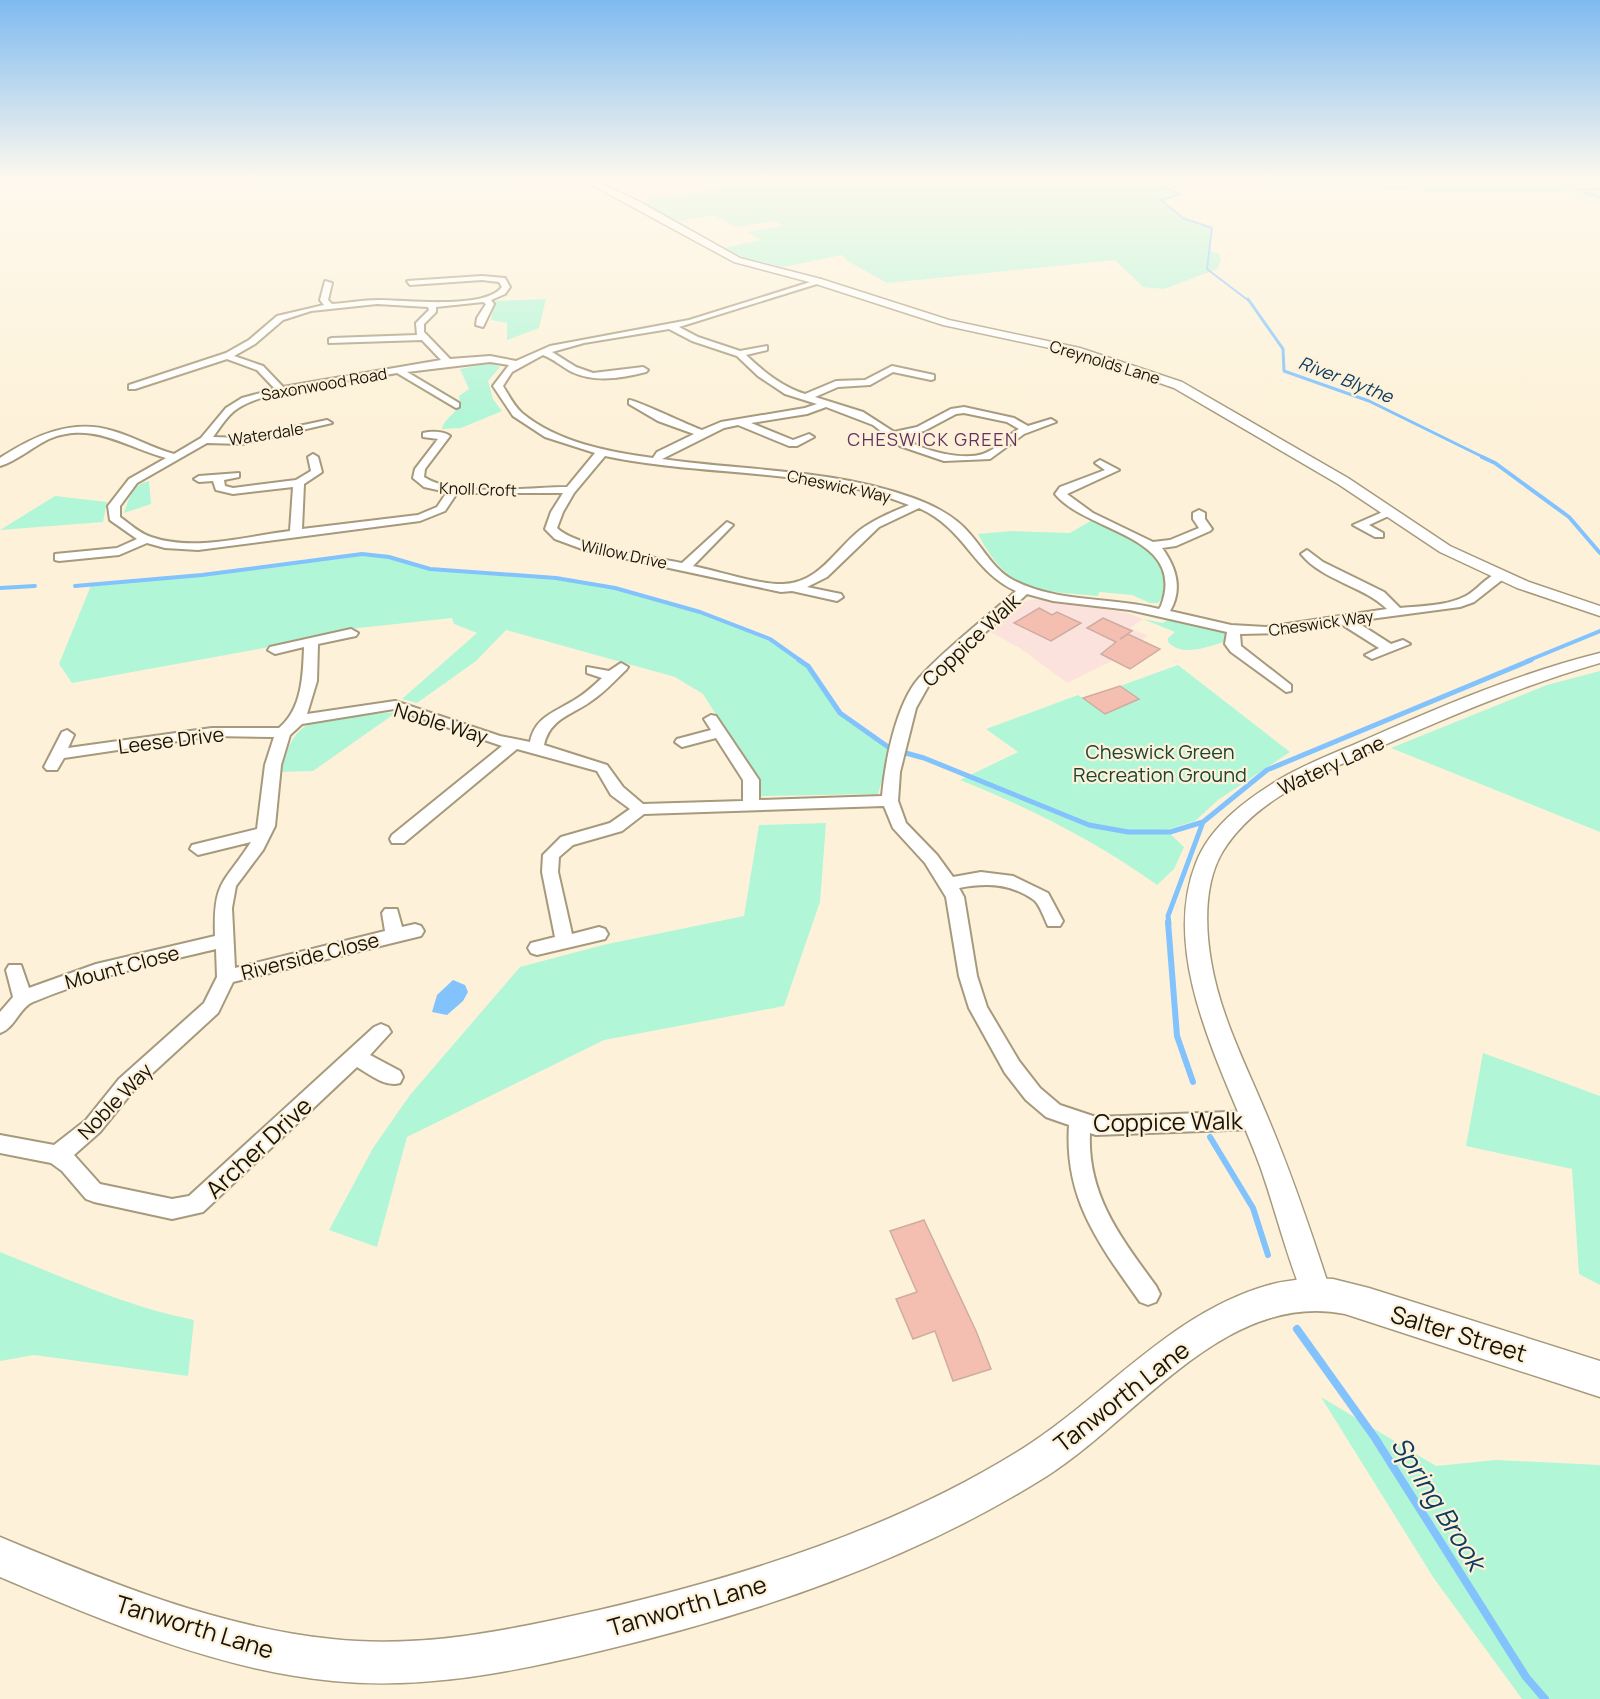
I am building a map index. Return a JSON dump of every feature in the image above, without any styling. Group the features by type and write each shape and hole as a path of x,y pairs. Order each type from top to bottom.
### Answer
{"main road":[{"name":"Salter Street","path":"1316,1293 1368,1305 1600,1378"},
{"name":"Tanworth Lane","path":"0,1557 143,1612 247,1646 329,1660 407,1665 486,1656 611,1628 731,1595 874,1544 938,1515 1039,1460 1111,1406 1137,1380 1169,1354 1218,1324 1259,1305 1288,1296 1316,1293"}],"street":[{"name":"Creynolds Lane","path":"734,257 947,323 1076,350 1159,377 1213,403 1343,481 1445,549 1501,576 1600,611"},
{"path":"132,387 229,355 252,342 280,318 328,305 377,302 431,305 486,300 505,292 506,287 502,280 482,278 410,283"},
{"name":"Cheswick Way","path":"817,281 670,327 591,338 544,352 517,364 502,375 498,386 511,406 538,429 602,453 655,462 801,477 917,505 948,518 969,538 995,573 1025,589 1163,613 1234,629 1278,631 1444,607 1470,599 1501,576"},
{"path":"328,283 324,300 328,305"},
{"path":"480,325 481,318 490,304 486,300"},
{"path":"431,305 433,310 420,323 422,337 448,362"},
{"path":"670,327 695,339 740,354 774,384 823,405 859,414 877,423 904,444 944,458 964,460 986,457 1026,429 1050,422"},
{"path":"332,340 422,337"},
{"path":"740,354 764,348"},
{"path":"544,352 556,356 575,371 591,375 612,376 644,370"},
{"path":"229,355 231,358 260,367 270,374 281,390"},
{"name":"Saxonwood Road","path":"453,491 441,509 420,518 198,546 146,539 118,523 114,518 114,506 133,481 205,440 236,404 281,390 448,362 490,359 517,364"},
{"path":"805,398 836,384 867,383 897,368 931,378"},
{"path":"400,371 420,386 456,405"},
{"path":"621,406 644,397"},
{"path":"632,402 662,419 702,434"},
{"path":"655,462 661,454 736,421 807,411 823,405"},
{"path":"893,435 920,429 954,411 964,410 1010,420 1026,429"},
{"path":"736,421 793,444 808,437"},
{"name":"Waterdale","path":"205,440 242,441 328,423"},
{"path":"0,463 38,440 74,430 108,432 157,453 175,457"},
{"name":"Knoll Croft","path":"427,435 445,436 420,469 418,478 430,487 453,491 573,490"},
{"name":"Willow Drive","path":"602,453 588,464 551,522 551,529 559,537 585,546 781,588 793,588 837,597"},
{"path":"218,477 218,484 224,490 299,483 317,472 313,457"},
{"path":"1100,464 1114,470 1064,489 1061,494 1073,507 1154,545 1172,543 1206,529 1199,519 1199,513"},
{"path":"199,479 235,475"},
{"path":"296,534 299,483"},
{"name":"Willow Drive","path":"793,588 816,581 875,524 917,505"},
{"path":"1379,535 1359,525 1389,513"},
{"path":"685,567 727,525"},
{"path":"58,557 119,551 146,539"},
{"path":"1154,545 1169,569 1171,578 1171,597 1163,613"},
{"path":"1307,554 1319,565 1380,595 1397,612"},
{"name":"Coppice Walk","path":"1025,589 924,681 906,715 892,772 890,801 898,824 949,884 960,923 968,976 978,1008 1012,1068 1033,1094 1053,1111 1096,1126 1255,1120"},
{"path":"1344,620 1388,648"},
{"path":"1234,629 1232,644 1236,649 1286,688"},
{"path":"275,650 351,633"},
{"path":"297,720 310,681 311,643"},
{"path":"1372,655 1402,644"},
{"name":"Watery Lane","path":"1316,1293 1300,1241 1255,1120 1219,1037 1197,946 1199,905 1207,863 1226,833 1261,800 1290,782 1513,686 1558,669 1600,658"},
{"path":"536,748 537,736 551,717 591,696 616,671 592,670"},
{"name":"Noble Way","path":"56,1155 93,1126 126,1085 212,1008 226,977 223,908 228,885 264,833 273,765 283,733 297,720 395,705 513,744 536,748 602,768 617,791 640,809"},
{"path":"711,719 718,733 751,780 751,806"},
{"name":"Leese Drive","path":"67,735 56,760 212,732 283,733"},
{"path":"682,742 718,733"},
{"path":"398,839 513,744"},
{"path":"564,940 550,872 551,855 567,841 616,827 640,809 890,801"},
{"path":"198,849 264,833"},
{"path":"949,884 981,878 1007,880 1042,897 1054,921"},
{"name":"Riverside Close","path":"391,913 395,935"},
{"name":"Riverside Close","path":"226,977 415,931"},
{"path":"537,948 564,940 599,934"},
{"name":"Mount Close","path":"0,1024 22,998 96,971 224,941"},
{"path":"15,970 22,998"},
{"name":"Archer Drive","path":"56,1155 70,1164 94,1192 172,1209 195,1205 357,1057 381,1032"},
{"path":"357,1057 393,1077"},
{"name":"Coppice Walk","path":"1080,1122 1077,1148 1086,1196 1105,1233 1148,1294"},
{"path":"0,1144 56,1155"}],"shaded area":[{"path":"1036,599 1128,613 1143,619 1130,628 1148,636 1110,662 1067,683 1020,648 990,632 1025,601"}],"green space":[{"path":"743,257 831,257 783,267"},
{"path":"844,257 1220,257 1221,260 1217,269 1164,289 1143,287 1115,260 887,283"},
{"path":"546,299 539,328 507,340 507,323 491,320 495,301"},
{"path":"492,363 500,367 488,381 493,399 502,411 461,428 442,429 446,420 456,410 460,401 459,396 469,389 460,369"},
{"path":"149,481 151,504 124,513 135,488"},
{"path":"55,496 107,502 103,522 0,530"},
{"path":"1092,520 1137,542 1162,566 1166,593 1158,603 1150,603 1132,595 1099,592 1098,596 1077,594 1041,590 1027,585 1001,568 978,534 1012,531 1070,533"},
{"path":"367,553 390,555 403,562 430,569 583,582 658,599 700,612 770,639 808,666 840,713 891,749 878,794 759,796 760,784 703,694 675,677 506,630 476,661 417,703 402,699 477,633 454,624 452,618 349,629 269,647 72,683 59,664 92,583 170,578"},
{"path":"1143,619 1163,623 1169,619 1225,633 1228,638 1225,642 1195,650 1181,649 1168,642 1168,638 1175,632"},
{"name":"Cheswick Green Recreation Ground","path":"1178,665 1290,752 1218,800 1195,821 1166,830 1184,847 1174,869 1157,885 1062,826 960,780 1018,752 986,729 1078,695 1105,714 1138,699 1120,686"},
{"path":"1600,671 1600,832 1391,748 1547,685"},
{"path":"397,712 313,771 281,772 292,741 304,727 334,718"},
{"path":"826,823 820,902 784,1006 604,1040 407,1137 377,1247 329,1230 373,1148 410,1095 520,967 603,945 744,916 759,825"},
{"path":"1483,1053 1600,1096 1600,1285 1579,1274 1572,1169 1466,1146"},
{"path":"0,1252 120,1299 194,1320 188,1376 34,1355 0,1361"},
{"path":"1321,1397 1436,1466 1496,1460 1600,1465 1600,1699 1522,1699 1433,1577"}],"water":[{"path":"453,980 465,985 468,992 463,1001 447,1015 432,1012 437,995"}],"building":[{"path":"1039,608 1052,615 1057,612 1081,623 1051,641 1014,623"},
{"path":"1103,618 1132,631 1120,639 1128,634 1160,649 1130,669 1101,654 1116,642 1087,628"},
{"path":"1120,686 1139,699 1105,714 1083,698"},
{"path":"924,1220 976,1331 991,1369 953,1381 935,1331 913,1339 896,1299 917,1292 890,1231"}],"waterway":[{"name":"River Blythe","path":"1208,257 1207,269 1249,301"},
{"name":"River Blythe","path":"1248,299 1283,349 1284,371 1369,401 1485,458"},
{"name":"River Blythe","path":"1482,457 1495,463 1569,517 1600,553"},
{"path":"75,586 202,575 362,554 389,557 430,569 556,578 615,588 700,612 770,639 801,661"},
{"path":"0,588 35,586"},
{"name":"River Blythe","path":"1527,661 1600,631"},
{"path":"799,660 808,666 840,713 891,749 924,758 1089,825 1128,832 1170,832 1203,822"},
{"name":"River Blythe","path":"1203,822 1267,770 1531,660"},
{"name":"Spring Brook","path":"1169,924 1168,916 1203,822"},
{"name":"Spring Brook","path":"1168,922 1177,1036 1193,1082"},
{"name":"Spring Brook","path":"1210,1137 1253,1208 1268,1255"},
{"name":"Spring Brook","path":"1297,1329 1375,1438 1526,1677 1545,1699"}],"district":[{"name":"CHESWICK GREEN","path":"933,439"}]}
